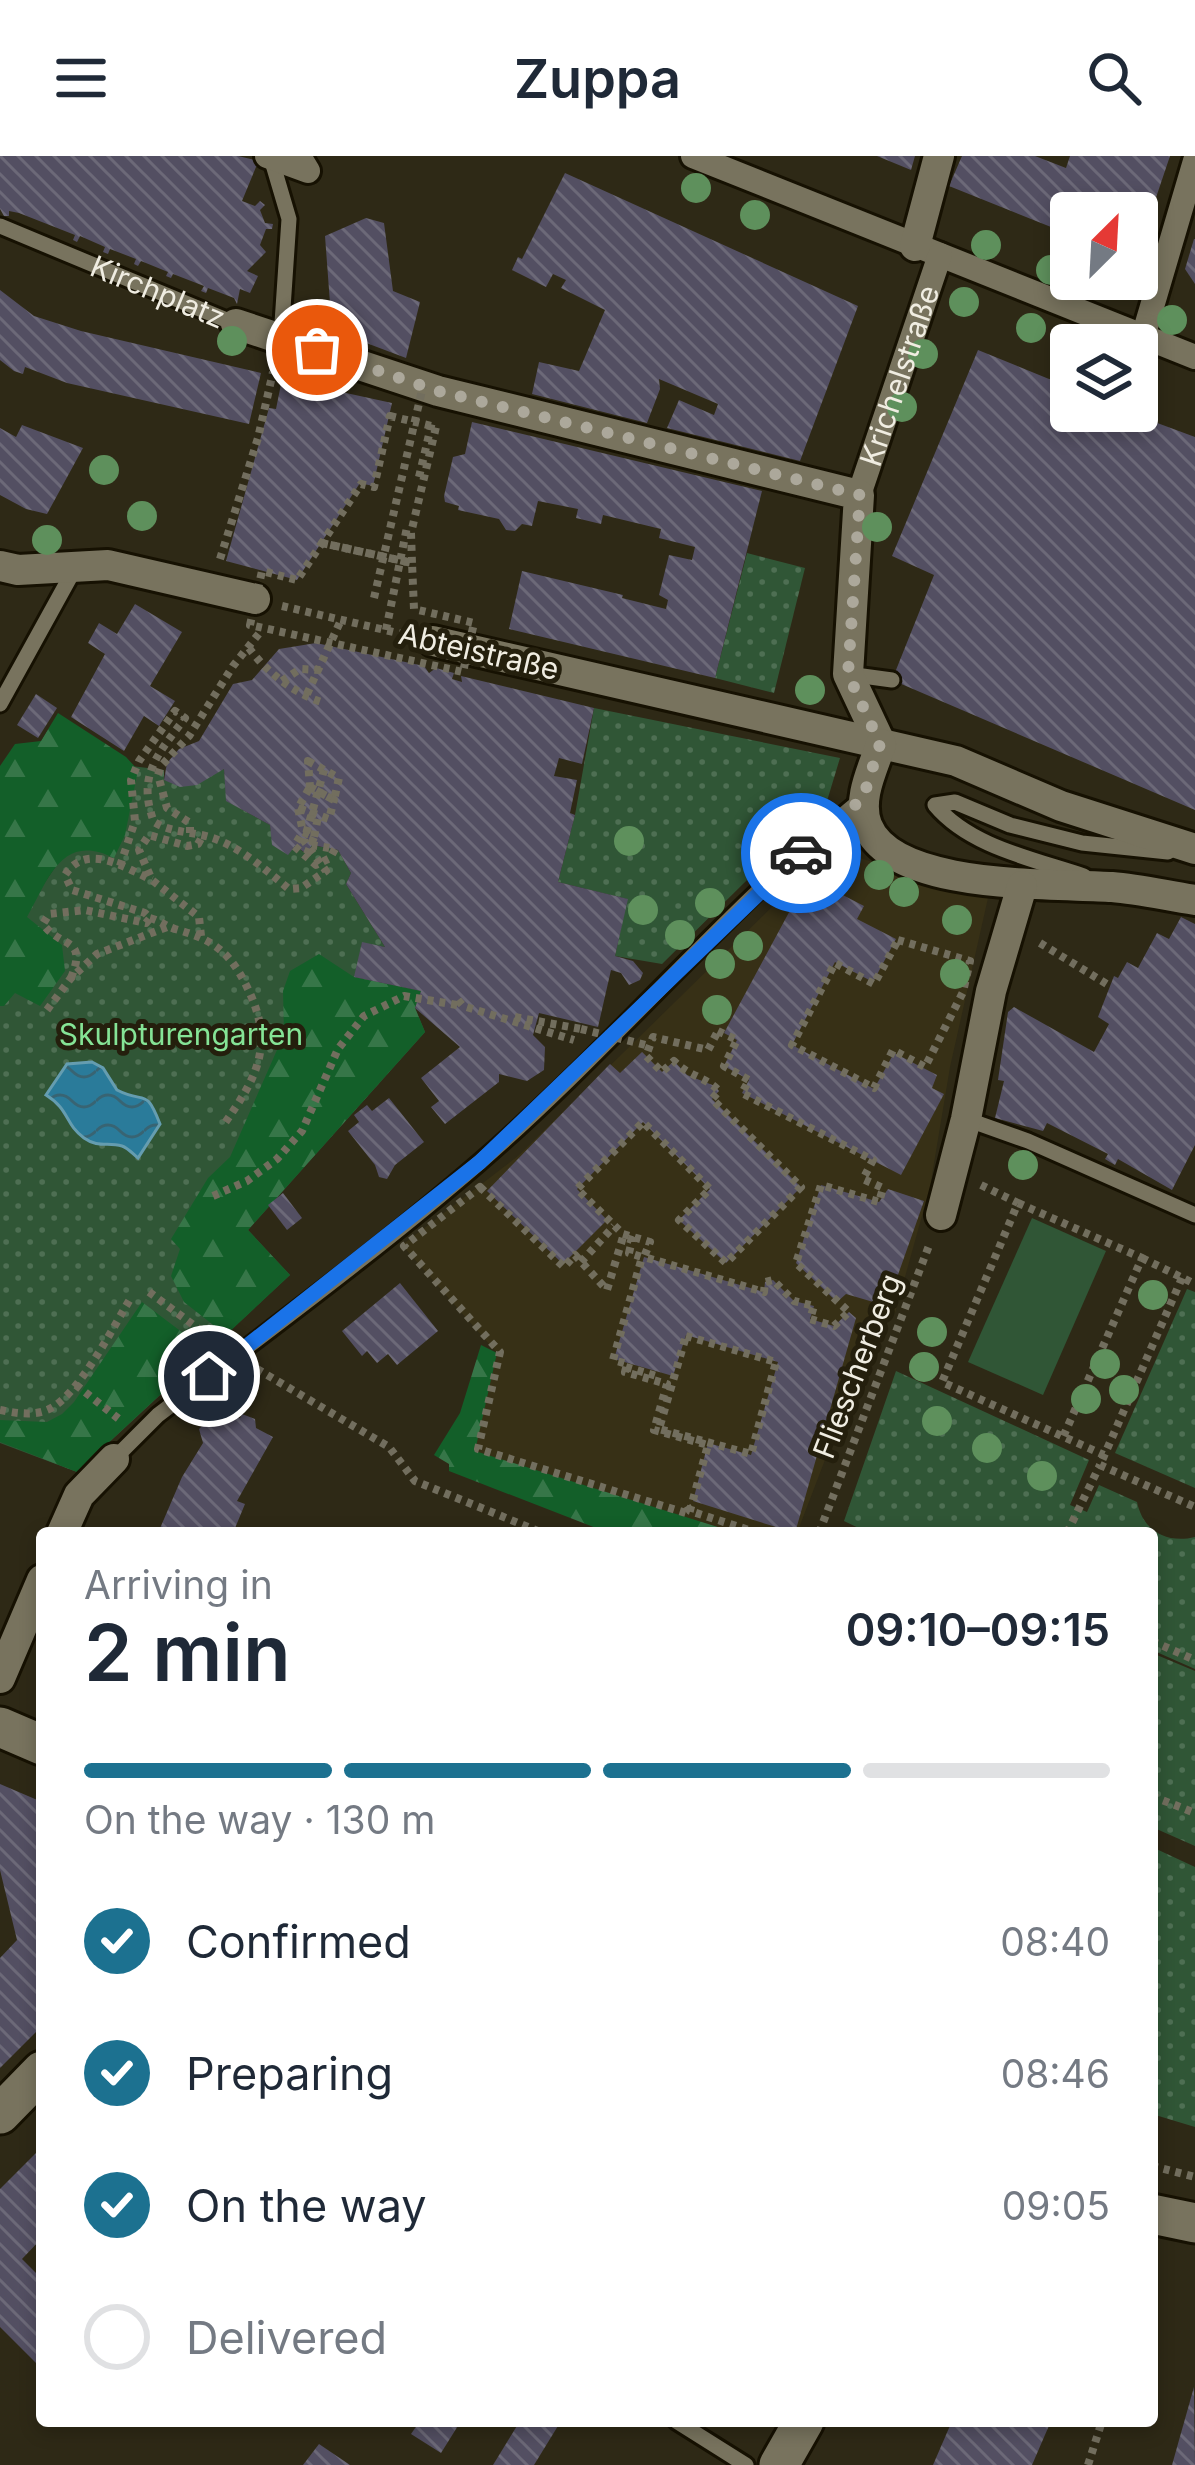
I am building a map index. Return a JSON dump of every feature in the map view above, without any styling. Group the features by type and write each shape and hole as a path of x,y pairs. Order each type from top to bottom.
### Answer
{"street":[{"path":"269,157 308,171 299,156"},
{"path":"692,156 1111,324"},
{"path":"928,250 939,156"},
{"path":"1147,324 1195,161"},
{"name":"Krichelstraße","path":"880,744 848,674 860,495 928,250"},
{"name":"Kirchplatz","path":"236,324 281,338"},
{"name":"Krichelstraße","path":"281,338 424,386 860,495"},
{"path":"1158,343 1195,357"},
{"path":"0,566 18,570 108,565 266,611"},
{"name":"Abteistraße","path":"433,641 956,761 1061,806 1195,852"},
{"path":"880,744 863,798 868,826 885,848 918,866 1022,886 1115,887 1195,900"},
{"path":"940,1215 966,1119 991,991 1022,886"},
{"path":"65,1527 79,1495 114,1459"},
{"path":"0,1678 36,1594"},
{"path":"0,1727 36,1742"},
{"path":"0,2114 36,2077"},
{"path":"1158,2215 1195,2223"},
{"path":"775,2464 800,2427"}],"lane":[{"path":"269,157 289,219 281,338"},
{"name":"Kirchplatz","path":"0,226 236,324"},
{"path":"0,704 76,567"},
{"path":"848,674 892,680"},
{"path":"114,1459 235,1356 480,1162 823,831 863,798"},
{"path":"1115,887 986,841 952,825 935,806 956,802 1010,825 1082,843 1195,852"},
{"path":"966,1119 1028,1141 1195,1215"},
{"path":"690,2427 775,2464"}],"path":[{"path":"374,598 424,386"},
{"path":"220,558 266,406"},
{"path":"190,833 190,823 167,808 158,775 249,648 266,611 262,572 297,580 361,484 374,487 390,416 436,427 411,533 414,609 474,622 463,672 332,644 266,611"},
{"path":"386,630 431,425"},
{"path":"322,542 412,563"},
{"name":"Abteistraße","path":"266,611 341,620 433,641"},
{"path":"307,694 341,620"},
{"path":"249,648 262,667 325,703"},
{"path":"282,681 300,669 321,670"},
{"path":"120,866 135,820 131,780 139,761 176,712 185,718 162,744 148,770 146,792 154,822 165,829 220,840 273,872 289,889 301,888 326,871 309,842 298,808 310,787 308,761 339,778 329,819 298,808"},
{"path":"309,842 324,770"},
{"path":"310,787 334,800"},
{"path":"310,787 334,800"},
{"path":"152,880 139,850 146,836 187,846 198,844 203,835"},
{"path":"309,842 335,849 323,863"},
{"path":"201,936 200,917 152,880 96,857 81,857 65,874 72,890 201,936 230,956 261,1014 263,1038 248,1091 222,1127"},
{"path":"71,978 78,960 76,950 45,929 49,914 85,910 146,923 151,918"},
{"path":"46,1010 98,954 167,927"},
{"path":"898,940 970,962 963,992 925,1067 893,1050 874,1088 792,1046 835,963 874,984 898,940"},
{"path":"1068,958 1110,986"},
{"path":"212,1196 247,1181 277,1159 302,1130 338,1049 364,1016 404,996 461,1003 563,1036"},
{"path":"508,1017 650,1046"},
{"path":"718,1030 736,1040 724,1066 749,1079 742,1094 873,1160 863,1179 884,1188 879,1202 820,1185 796,1263 849,1312 834,1326 810,1319 814,1306 794,1301 773,1280 765,1282 764,1292 644,1257 650,1242 623,1234 614,1226 577,1190 643,1122 710,1190 679,1220 726,1263 801,1187 712,1099 719,1091 716,1086 687,1075 674,1061 662,1072 646,1056 653,1037 708,1050 718,1030"},
{"path":"953,1170 1188,1281"},
{"path":"690,1510 689,1514 478,1449 500,1352 404,1246 480,1187 564,1267 575,1255 607,1290 623,1237 632,1240 629,1253 642,1257 613,1360 627,1364 625,1372 667,1384 654,1430 705,1443 751,1454 776,1362 686,1336 659,1429 705,1443"},
{"path":"1018,1204 942,1382 1104,1455"},
{"name":"Fliescherberg","path":"821,1527 940,1215"},
{"path":"581,1262 614,1226"},
{"path":"1063,1437 1142,1258"},
{"path":"1070,1527 1195,1267"},
{"path":"149,1292 235,1356 389,1447 415,1481 528,1527"},
{"path":"0,1410 45,1412 59,1404 132,1296"},
{"path":"626,1367 673,1381"},
{"path":"76,1385 139,1434"},
{"path":"705,1443 687,1505 740,1527"},
{"path":"1100,1465 1195,1508"},
{"path":"1158,1644 1195,1660"},
{"path":"1158,1798 1195,1813"},
{"path":"1158,2168 1195,2177"},
{"path":"1088,2465 1100,2427"}],"shaded area":[{"path":"831,849 988,898 950,1067 930,1187 895,1313 882,1311 799,1527 718,1527 474,1451 497,1353 402,1245 518,1156"}],"green space":[{"path":"747,553 805,568 774,693 715,678"},
{"path":"594,708 840,758 827,801 662,964 615,956 627,899 558,882"},
{"path":"58,713 126,757 138,770 125,835 114,858 96,851 69,855 50,874 27,917 62,945 65,971 40,1006 15,993 0,1006 0,766 15,744 41,741"},
{"name":"Skulpturengarten","path":"123,765 164,770 164,780 183,784 224,769 227,801 270,825 273,845 287,854 295,846 305,853 311,845 338,850 351,873 346,884 385,947 362,943 355,977 421,991 415,1008 425,1032 248,1230 290,1275 77,1472 0,1443 0,961 10,935"},
{"path":"319,954 354,977 421,991 415,1008 425,1032 248,1230 290,1275 226,1335 184,1302 171,1276 180,1249 171,1239 208,1178 230,1157 284,1034 283,991 290,971"},
{"path":"1032,1218 1106,1251 1043,1395 968,1362"},
{"path":"1187,1289 1195,1292 1195,1488 1115,1453"},
{"path":"142,1302 207,1351 77,1472 0,1442 0,1420 47,1422 62,1414"},
{"path":"481,1345 497,1353 475,1451 718,1527 594,1527 449,1471 449,1464 434,1455 460,1413"},
{"path":"896,1371 1089,1460 1070,1505 1087,1512 1099,1485 1137,1502 1150,1527 856,1527 844,1521"},
{"path":"1158,1533 1175,1539 1195,1537 1195,1669 1158,1653"},
{"path":"1158,1656 1195,1671 1195,1846 1158,1830"},
{"path":"1158,1850 1195,1867 1195,2127 1158,2116"}],"water":[{"path":"92,1062 103,1068 117,1090 147,1100 155,1112 160,1124 138,1158 122,1146 84,1138 46,1095 67,1064"}],"building":[{"path":"0,156 238,156 259,161 261,166 256,167 242,201 255,206 260,201 265,205 260,210 265,223 273,224 260,245 266,252 247,271 258,276 250,293 240,289 237,304 234,298 208,288 206,293 201,291 204,286 173,274 171,278 168,272 141,261 138,266 136,259 110,249 108,254 103,252 105,247 80,236 77,242 75,235 19,213 9,211 4,216"},
{"path":"877,156 915,156 911,170"},
{"path":"962,156 1035,156 1066,168 1070,156 1170,156 1158,192 1050,192 1050,227 949,186"},
{"path":"565,173 858,306 800,461 667,428 679,400 714,415 718,404 659,379 647,423 532,394 539,362 579,371 605,310 561,288 566,280 553,274 546,287 512,270"},
{"path":"366,218 384,223 393,291 420,302 406,358 332,330 325,236"},
{"path":"1195,239 1195,284 1185,269"},
{"path":"0,290 34,316 81,331 261,373 249,424 67,383 25,367 23,374 14,371 0,360"},
{"path":"978,350 1050,379 1050,432 1158,432 1158,423 1195,437 1195,810 892,680 934,575 892,556"},
{"path":"282,379 392,403 373,486 360,483 297,580 226,561 269,408 276,409"},
{"path":"472,422 762,491 715,678 509,629 522,571 666,609 668,600 659,595 669,555 692,560 695,547 659,538 661,529 603,515 601,524 576,518 578,509 538,501 532,526 522,524 515,531 506,530 499,519 458,510 444,496 453,457 465,454"},
{"path":"22,425 83,448 47,514 0,495 0,428 16,437"},
{"path":"135,604 182,632 150,686 175,701 159,726 144,716 124,751 71,717 105,654 88,643 99,623 117,634"},
{"path":"316,643 424,666 429,673 436,668 454,673 452,679 462,682 461,676 594,708 582,764 559,758 554,776 577,780 570,813 575,815 558,882 628,899 615,956 633,961 643,973 629,985 621,973 611,970 598,1027 539,1013 533,1035 545,1047 544,1070 527,1081 499,1074 499,1082 445,1124 431,1107 439,1101 421,1078 460,1047 415,1008 421,991 354,977 362,942 385,947 346,884 351,873 338,850 312,845 307,854 295,846 288,855 272,845 270,825 226,801 224,769 197,785 180,787 164,780 167,763 179,749 199,741 233,684 252,680 279,649"},
{"path":"36,694 57,708 38,738 17,725"},
{"path":"808,877 864,906 857,919 896,939 873,982 835,962 792,1045 874,1089 894,1053 937,1075 932,1088 944,1094 901,1175 742,1093 749,1080 724,1066 737,1040 724,1033"},
{"path":"1181,917 1195,924 1195,1145 1172,1190 1118,1159 1115,1165 1105,1159 1108,1154 1047,1123 1043,1131 995,1118 1004,1081 998,1080 1008,1012 1014,1007 1094,1052 1109,1024 1098,1017 1114,976 1118,978 1127,962 1138,968 1157,933 1169,939"},
{"path":"642,1052 662,1072 674,1061 687,1075 715,1086 719,1091 712,1099 801,1187 726,1263 679,1220 710,1189 643,1122 577,1189 607,1220 563,1264 487,1191 610,1064 620,1073"},
{"path":"389,1098 424,1142 395,1165 387,1179 379,1177 348,1131 359,1122 354,1115 367,1105 372,1111"},
{"path":"821,1185 879,1202 888,1189 924,1201 887,1306 846,1294 837,1302 796,1263"},
{"path":"283,1193 302,1218 287,1230 268,1205"},
{"path":"644,1257 764,1292 765,1282 773,1280 794,1301 814,1306 810,1319 834,1326 849,1312 856,1318 797,1527 776,1527 693,1501 708,1443 751,1455 778,1362 686,1335 673,1376 614,1359"},
{"path":"400,1283 438,1331 397,1365 388,1354 377,1363 367,1351 362,1356 342,1331"},
{"path":"223,1409 240,1418 242,1414 255,1419 256,1428 273,1437 237,1501 245,1504 235,1527 161,1527 203,1443 199,1429 216,1421"},
{"path":"0,1784 36,1799 36,2032 0,2068 0,1958 17,1940 0,1870"},
{"path":"36,2153 36,2244 22,2259 36,2273 36,2363 0,2327 0,2189"},
{"path":"1194,2387 1195,2465 1172,2465"},
{"path":"416,2427 457,2427 441,2453 411,2434"},
{"path":"516,2427 557,2427 534,2465 493,2465"},
{"path":"949,2427 1048,2427 1032,2465 933,2465"},
{"path":"319,2444 350,2465 303,2465"}],"way so far":[{"path":"317,350 438,391 860,495 848,674 880,744 863,798 801,853"}],"route":[{"path":"209,1376 480,1162 801,853"}]}
